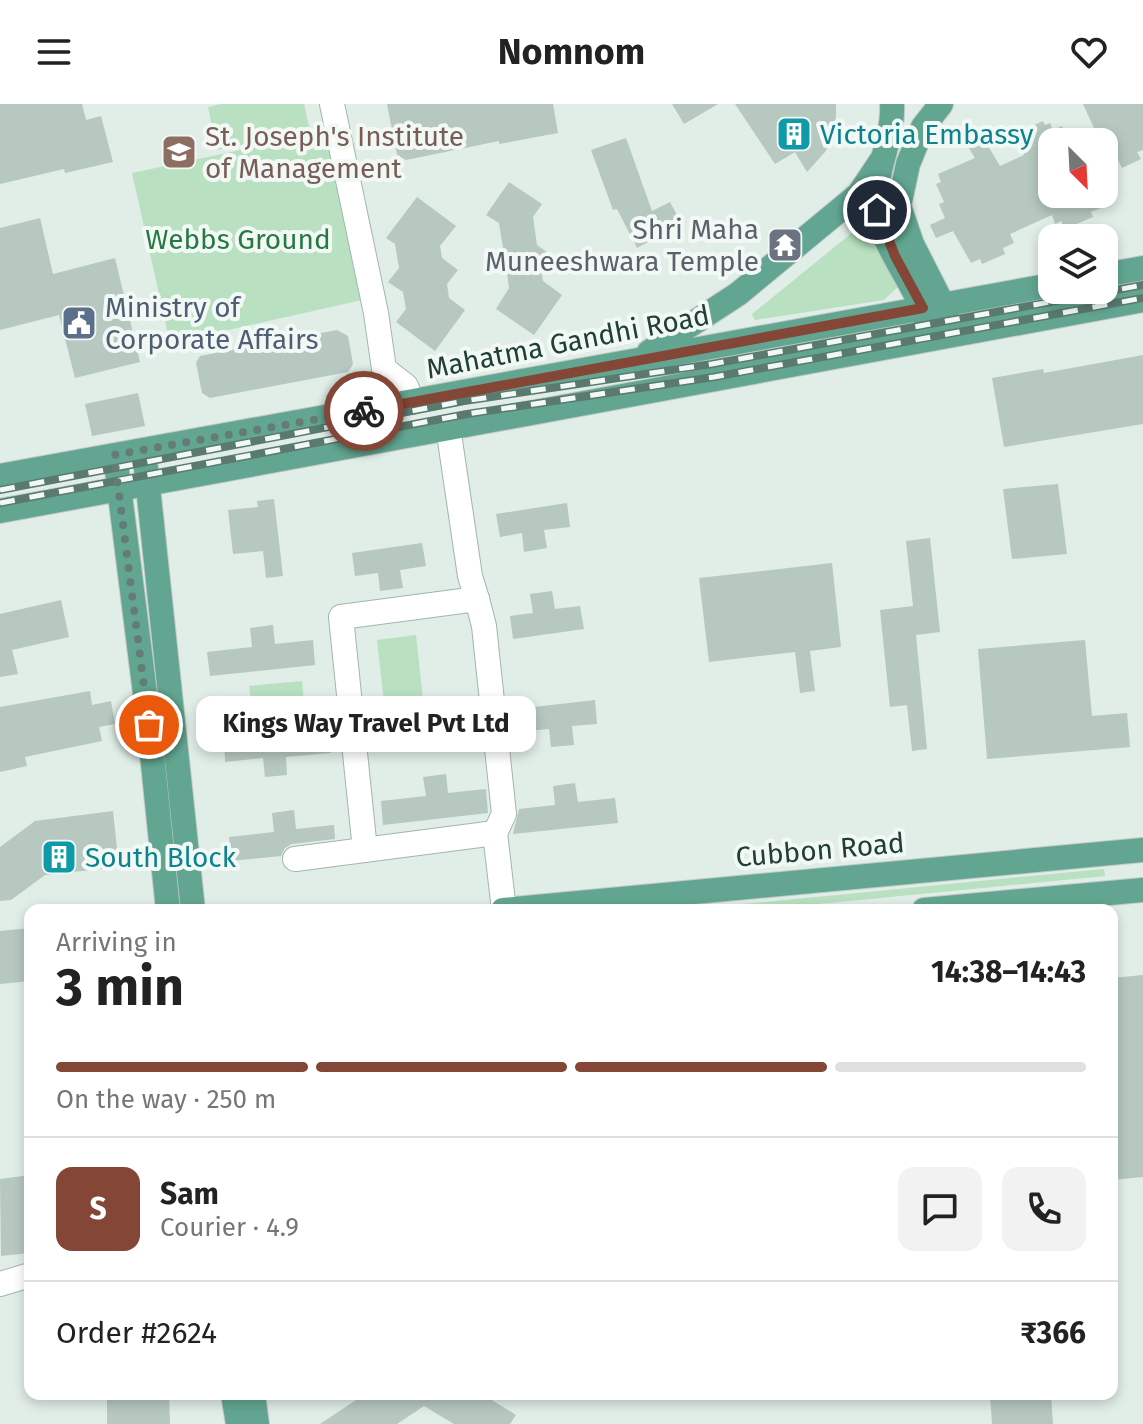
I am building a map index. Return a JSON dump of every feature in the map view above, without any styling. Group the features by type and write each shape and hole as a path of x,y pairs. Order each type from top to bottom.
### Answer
{"main road":[{"path":"892,104 893,123 881,161 877,210 895,256 933,306"},
{"path":"941,104 923,127 908,164 899,206 941,337"},
{"path":"640,358 738,294 859,194 881,161"},
{"path":"1118,272 1143,268"},
{"name":"Mahatma Gandhi Road","path":"0,476 1038,287"},
{"path":"0,511 1143,300"},
{"path":"144,450 192,904"},
{"path":"114,455 167,904"},
{"path":"985,904 1133,890 1131,852"},
{"name":"Cubbon Road","path":"568,904 1131,852"},
{"path":"960,867 964,904"},
{"path":"234,1400 238,1424"},
{"path":"254,1400 257,1424"}],"street":[{"path":"332,104 376,313 384,369 406,386 412,402"},
{"path":"448,427 470,576 484,626 504,814 495,833 503,904"},
{"path":"365,850 341,617 477,599"},
{"path":"218,726 351,716"},
{"path":"295,859 495,833"},
{"path":"0,1286 24,1277"},
{"path":"0,1286 24,1292"}],"green space":[{"path":"221,104 304,104 310,131 217,150 208,107"},
{"name":"Webbs Ground","path":"326,132 362,300 170,343 132,173"},
{"path":"873,222 900,285 884,300 755,320 752,314 858,228"},
{"path":"416,635 424,708 385,711 377,640"},
{"path":"302,681 304,705 252,710 249,686"},
{"path":"1104,869 1105,876 818,904 744,904"}],"building":[{"path":"0,104 82,104 86,120 101,116 113,162 65,173 64,169 0,184"},
{"path":"387,104 553,104 558,133 499,144 499,141 406,160 397,155"},
{"path":"672,104 718,104 684,124"},
{"name":"Victoria Embassy","path":"735,104 836,104 831,141 807,172 795,152 775,164"},
{"path":"1083,104 1143,104 1143,150 1137,152 1141,159 1122,168 1118,160 1118,128 1094,128"},
{"path":"1043,121 1045,125 1050,123 1052,128 1038,128 1038,208 1101,208 1091,212 1093,217 1077,224 1062,224 1061,221 1055,224 1052,215 1010,234 1014,243 1003,248 1005,254 982,264 980,259 971,263 953,231 936,238 930,225 945,218 939,204 944,202 936,184 941,182 938,174 975,158 967,145 982,136 1000,166 1024,155 1020,146 1025,143 1022,137 1031,133 1028,128"},
{"path":"626,138 652,211 670,202 682,224 637,248 617,209 613,210 591,150"},
{"path":"509,182 542,204 533,217 537,245 551,255 541,270 543,281 562,295 534,335 496,309 509,288 507,273 496,265 504,254 499,223 486,215"},
{"path":"417,197 456,226 440,246 442,258 458,270 447,284 449,298 465,310 435,351 396,322 406,309 403,292 388,282 399,268 395,244 386,238"},
{"path":"40,218 53,274 115,258 140,362 75,378 59,315 0,330 0,228"},
{"path":"337,330 348,336 353,364 348,372 210,398 202,393 196,363 200,356"},
{"path":"1143,355 1143,424 1004,447 992,378 1043,369 1044,373"},
{"path":"138,393 145,426 92,436 85,404"},
{"path":"1058,484 1067,554 1012,559 1003,489"},
{"path":"274,499 283,576 266,578 263,551 233,554 228,510 258,507 257,501"},
{"path":"567,503 570,527 544,530 547,548 524,552 522,533 500,537 496,514"},
{"path":"930,538 940,632 916,635 927,749 912,751 907,705 890,707 880,610 913,606 906,541"},
{"path":"422,543 426,566 400,570 403,588 380,591 378,573 355,576 352,553"},
{"path":"832,563 841,647 810,651 815,691 800,693 795,652 709,662 699,578"},
{"path":"552,591 555,609 580,606 584,629 513,639 510,616 533,613 530,594"},
{"path":"61,600 69,637 12,650 18,674 0,677 0,614"},
{"path":"273,625 275,644 313,640 315,665 210,676 207,652 252,647 250,628"},
{"path":"1085,640 1092,716 1127,713 1130,747 987,759 978,649"},
{"path":"90,691 92,705 111,701 115,724 99,727 102,741 25,757 27,766 0,772 0,707"},
{"path":"595,700 597,724 572,726 574,745 551,747 549,729 527,731 525,708"},
{"path":"329,733 331,753 286,757 287,775 265,777 263,758 225,762 224,741"},
{"path":"446,774 448,793 486,789 488,813 383,825 381,801 426,796 423,777"},
{"path":"575,783 578,802 615,798 618,823 513,834 519,809 555,805 553,786"},
{"path":"294,810 296,829 334,825 335,839 292,844 285,848 281,856 231,861 229,837 274,832 272,813"},
{"name":"South Block","path":"113,811 119,867 45,875 11,900 0,901 0,847 35,821"},
{"path":"24,929 24,982 0,984 0,931"},
{"path":"1143,975 1143,1177 1118,1179 1118,977"},
{"path":"24,1176 24,1254 1,1256 0,1179"},
{"path":"107,1400 169,1400 170,1424 107,1424"},
{"path":"356,1400 492,1400 516,1415 510,1424 454,1424 424,1406 397,1424 320,1424"},
{"path":"990,1400 1051,1400 1053,1424 992,1424"}],"railway":[{"path":"0,490 464,401 712,364 1143,285"},
{"path":"0,503 467,414 714,377 1143,298"}],"way so far":[{"path":"149,725 114,455 364,411"}],"place":[{"name":"Victoria Embassy","path":"794,134"},
{"name":"St. Joseph's Institute of Management","path":"179,152"},
{"name":"Shri Maha Muneeshwara Temple","path":"785,245"},
{"name":"Ministry of Corporate Affairs","path":"79,323"},
{"name":"Kings Way Travel Pvt Ltd","path":"149,725"},
{"name":"South Block","path":"59,857"}],"route":[{"path":"364,411 923,308 907,282 877,210"}]}
